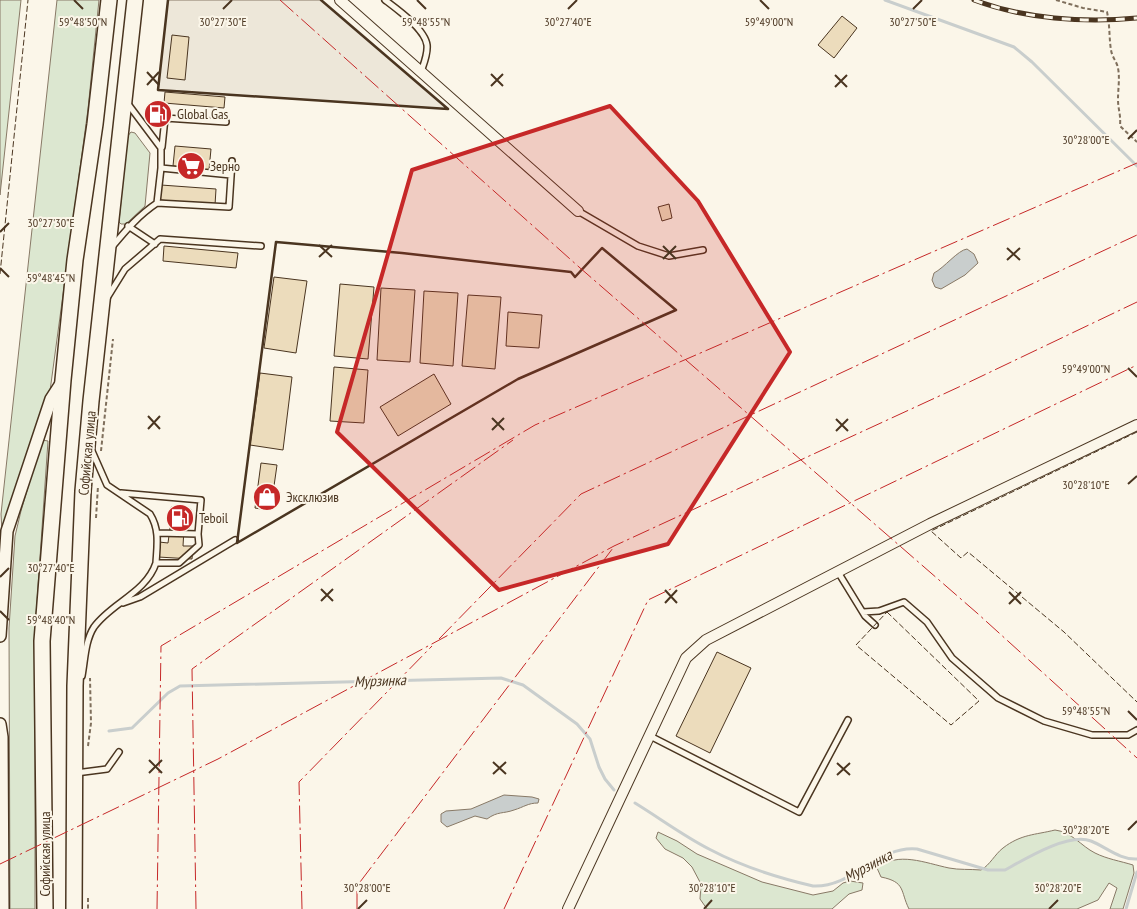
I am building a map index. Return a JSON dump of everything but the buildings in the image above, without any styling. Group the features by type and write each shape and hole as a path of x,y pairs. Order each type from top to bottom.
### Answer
{"main road":[{"name":"Софийская улица","path":"45,909 42,640 63,380 75,260 95,124 109,0"},
{"name":"Софийская улица","path":"74,909 75,686 82,520 101,307 135,0"}],"street":[{"path":"340,0 578,211"},
{"name":"Софийская улица","path":"0,636 7,531 52,399 63,380"},
{"path":"568,909 686,658 706,640 930,524 1137,425"},
{"path":"0,724 3,909"}],"lane":[{"path":"385,0 418,28 428,44 421,72"},
{"path":"124,99 162,148"},
{"path":"157,202 165,118 226,122"},
{"path":"107,254 128,226 157,202 229,207 232,161"},
{"path":"161,168 231,175"},
{"path":"578,211 638,246 669,256 703,250"},
{"path":"128,226 155,244"},
{"path":"101,307 125,269 160,239 261,246"},
{"path":"75,686 82,676 89,636 95,626 146,582 153,572 156,563 157,533 154,521 150,514 107,485 88,440"},
{"path":"119,493 201,500 199,545 179,563 156,563"},
{"path":"157,533 198,534"},
{"path":"120,604 140,597 235,540"},
{"path":"838,572 863,612 875,625"},
{"path":"863,612 879,611 904,602 927,622 952,658 998,698 1044,721 1092,735 1128,735 1137,730"},
{"path":"650,736 798,812 848,720"},
{"path":"74,773 107,769 119,752"}],"path":[{"path":"1056,0 1083,8 1107,12 1111,50 1119,72 1118,100 1121,115 1120,126 1137,142"}],"highlighted area":[{"path":"610,106 698,201 790,352 668,544 499,590 337,432 412,170"}],"green space":[{"path":"0,0 21,0 0,195"},
{"path":"57,0 99,0 88,109 50,391 2,532 1,514"},
{"path":"131,132 135,133 150,153 145,206 126,224 121,224 119,222 127,137"},
{"path":"42,440 48,441 35,630 35,909 10,909 9,628 15,536"},
{"path":"1055,830 1066,833 1100,855 1133,865 1134,873 1123,909 1110,909 1117,888 1109,883 1098,900 1077,909 909,909 901,888 895,882 881,877 877,868 885,863 903,859 921,861 953,869 981,870 1000,850 1010,843 1028,836"},
{"path":"658,832 697,854 762,882 813,895 833,891 843,883 850,881 863,883 862,890 849,894 832,909 707,909 700,899 701,884 692,867 683,858 665,849 656,838"}],"shaded area":[{"path":"168,0 321,0 448,109 158,90"},
{"path":"967,249 974,254 978,263 965,275 941,289 935,287 932,280 934,273 959,252"},
{"path":"504,795 539,799 538,803 497,814 487,819 475,816 447,827 441,822 441,814 446,811 471,809"}],"waterway":[{"path":"885,0 1014,47 1032,62 1137,166"},
{"name":"Мурзинка","path":"109,731 132,728 168,693 180,686 501,678 523,685 577,724 590,739 599,767 605,779 614,790"},
{"name":"Мурзинка","path":"635,803 723,856 761,871 813,886 827,885 841,880 890,853 903,850 917,849 988,870 1005,870 1059,843 1082,839 1091,841 1113,853 1137,859"},
{"path":"1126,909 1137,872"}],"railway":[{"path":"974,0 1013,12 1054,18 1075,20 1137,18"}],"fence":[{"path":"0,274 28,0"},
{"path":"1137,432 931,531 961,558 968,552 1064,632 1137,702"},
{"path":"887,612 979,701 951,725 856,645 887,612"}],"wall":[{"path":"168,0 158,90 448,109"},
{"path":"321,0 448,109"},
{"path":"276,242 402,253 571,272 575,277 602,248 676,310 518,379 237,543 276,242"}],"power":[{"path":"280,0 579,267 977,613 1137,758"},
{"path":"157,909 161,646 535,425 1137,163"},
{"path":"439,639 581,494 1137,235"},
{"path":"0,864 218,759 614,546 961,386 1137,302"},
{"path":"504,909 648,600 1137,365"},
{"path":"196,909 192,669 513,440"},
{"path":"357,909 357,886 613,548"},
{"path":"302,909 299,782 432,646"}],"place":[{"name":"Global Gas","path":"158,114"},
{"name":"Зерно","path":"191,166"},
{"name":"Эксклюзив","path":"267,497"},
{"name":"Teboil","path":"180,518"}]}
